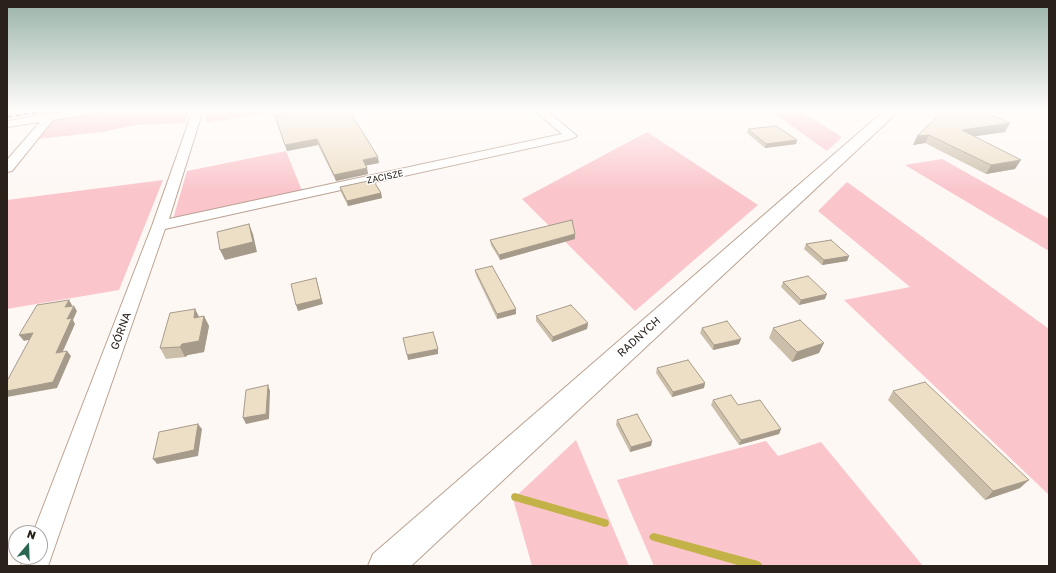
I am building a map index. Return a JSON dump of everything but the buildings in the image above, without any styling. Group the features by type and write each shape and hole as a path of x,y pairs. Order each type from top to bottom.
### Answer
{"street":[{"path":"7,168 33,137"},
{"name":"GÓRNA","path":"48,528 159,226 189,137"},
{"name":"ZACISZE","path":"159,226 568,137"},
{"name":"RADNYCH","path":"386,566 863,137"}],"shaded area":[{"path":"39,137 58,137 37,139"},
{"path":"638,137 654,137 758,205 635,311 522,199"},
{"path":"807,137 842,137 827,151"},
{"path":"286,151 302,191 173,219 187,171"},
{"path":"942,159 1049,219 1049,251 905,165"},
{"path":"163,180 119,290 7,309 7,200"},
{"path":"847,182 1049,329 1049,495 844,300 910,287 818,211"},
{"path":"576,440 629,566 532,566 513,499"},
{"path":"766,441 778,456 821,442 923,566 654,566 617,480"}],"waterway":[{"path":"515,497 605,523"},
{"path":"654,537 758,566"}]}
